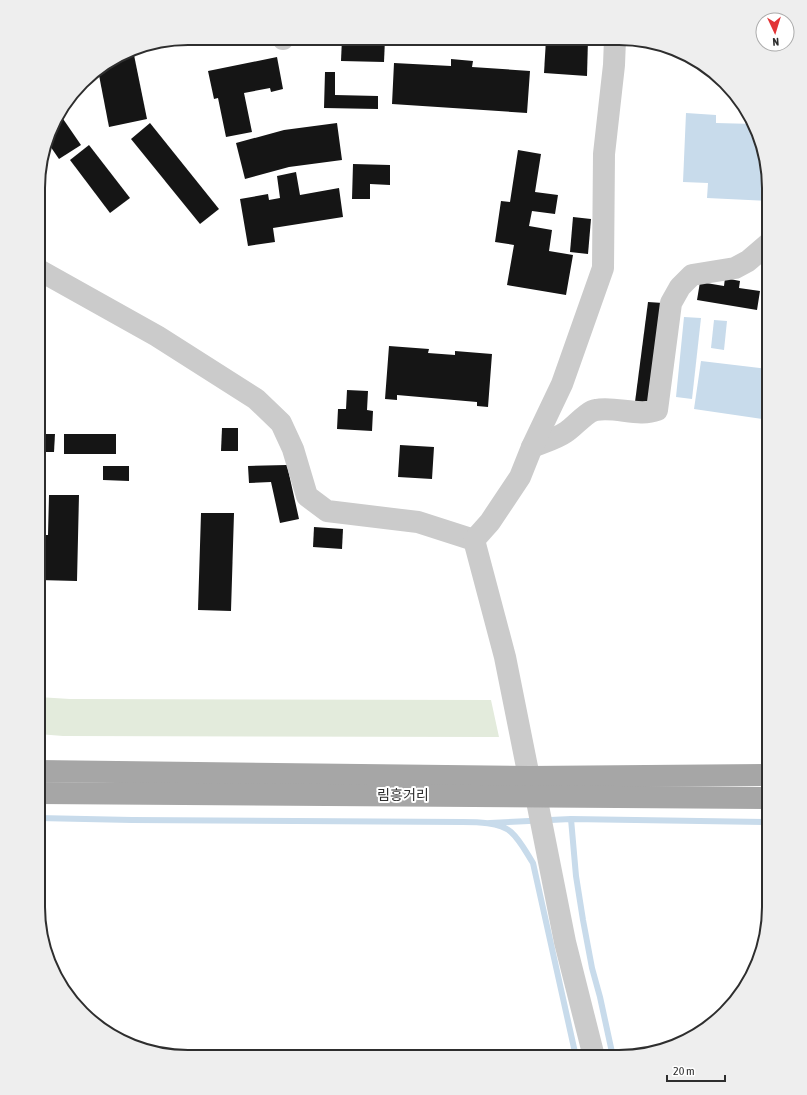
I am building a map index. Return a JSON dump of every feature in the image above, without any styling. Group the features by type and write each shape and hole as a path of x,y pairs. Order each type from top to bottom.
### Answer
{"main road":[{"name":"림흥거리","path":"45,771 533,786 762,798"},
{"name":"림흥거리","path":"45,793 533,786 762,775"}],"street":[{"path":"474,540 490,522 520,477 532,447 562,384 603,268 604,154 614,65 615,45"},
{"path":"532,447 556,438 568,431 594,410 609,408 650,413 657,410 671,303 680,287 692,276 735,268 748,261 762,249"},
{"path":"45,273 157,336 256,399 281,423 294,449 307,496 327,511 418,522 474,540"},
{"path":"474,540 505,657 565,942 592,1050"}],"green space":[{"path":"45,697 70,699 491,700 499,737 63,736 45,735"}],"water":[{"path":"686,113 716,115 716,123 746,124 759,160 762,179 762,201 707,198 708,183 683,182"},
{"path":"684,317 701,318 692,399 676,397"},
{"path":"714,320 727,321 724,350 711,348"},
{"path":"701,361 762,368 762,419 694,409"}],"building":[{"path":"342,45 385,45 384,62 341,61"},
{"path":"546,45 588,45 587,76 544,73"},
{"path":"134,56 147,119 109,127 99,76 117,64"},
{"path":"277,57 283,89 271,92 270,88 244,93 252,132 226,137 218,98 214,99 208,71"},
{"path":"451,59 473,61 472,67 530,71 527,113 392,104 394,63 451,66"},
{"path":"325,72 335,72 335,95 378,96 378,109 324,108"},
{"path":"63,119 81,145 59,159 51,148"},
{"path":"150,123 219,209 200,224 131,139"},
{"path":"337,123 342,160 289,167 245,179 236,143 284,130"},
{"path":"89,145 130,198 110,213 70,160"},
{"path":"518,150 541,154 535,192 558,195 555,214 532,211 529,226 552,230 549,251 573,255 566,295 507,285 514,245 495,242 501,201 510,202"},
{"path":"353,164 390,165 390,185 370,184 370,199 352,199"},
{"path":"296,172 300,195 339,188 343,217 273,228 275,242 248,246 240,199 268,194 269,200 280,198 277,176"},
{"path":"573,217 591,219 588,254 570,252"},
{"path":"725,278 740,281 739,288 760,291 757,310 697,300 700,282 724,286"},
{"path":"648,302 663,303 650,404 635,402"},
{"path":"389,346 429,349 428,353 455,355 455,351 492,354 488,407 477,406 477,402 397,395 397,400 385,399"},
{"path":"347,390 368,391 367,410 373,411 372,431 337,429 338,409 346,409"},
{"path":"222,428 238,428 238,451 221,451"},
{"path":"45,434 55,434 54,452 45,452"},
{"path":"64,434 116,434 116,454 64,454"},
{"path":"400,445 434,447 432,479 398,477"},
{"path":"287,465 299,519 280,523 271,482 249,483 248,466"},
{"path":"103,466 129,466 129,481 103,480"},
{"path":"49,495 79,495 77,581 45,580 45,535 48,535"},
{"path":"201,513 234,513 231,611 198,610"},
{"path":"314,527 343,529 342,549 313,547"}],"waterway":[{"path":"45,818 474,822 501,826 511,832 523,846 533,863 574,1050"},
{"path":"571,819 576,876 583,920 592,968 611,1050"},
{"path":"490,823 571,819 762,822"}]}
